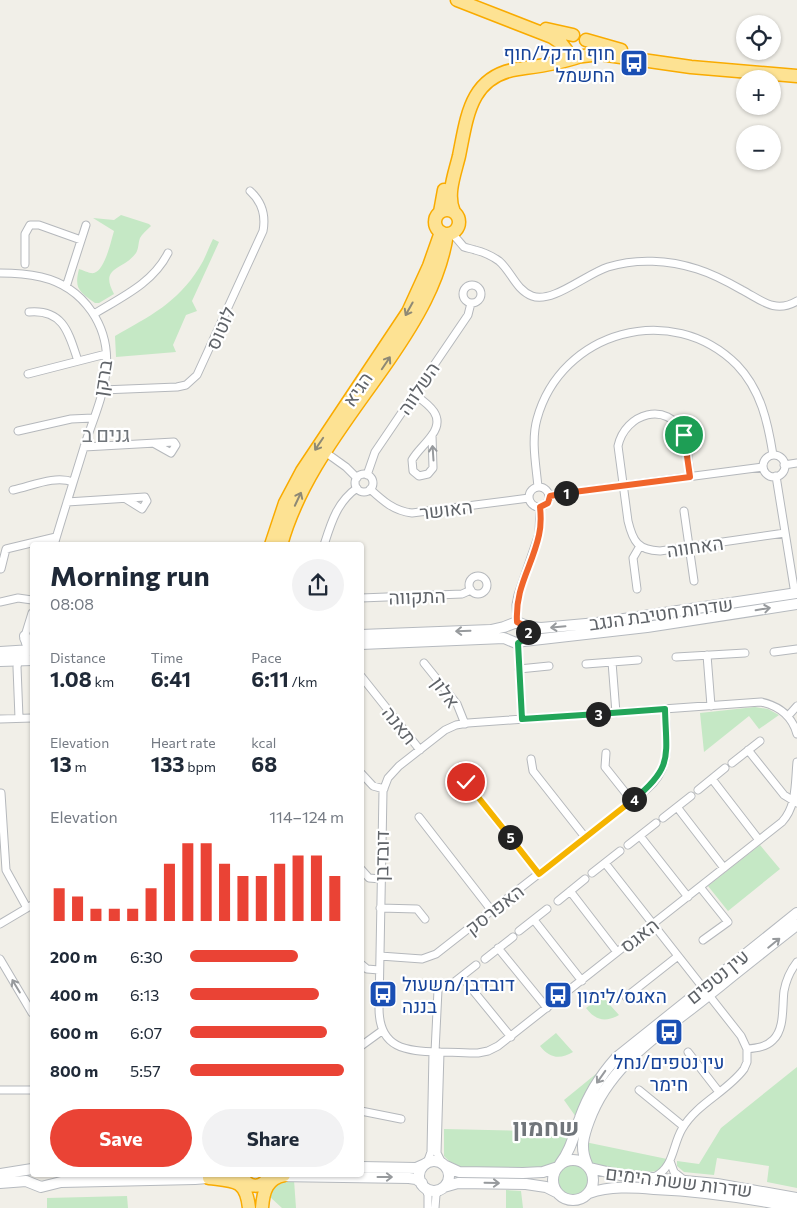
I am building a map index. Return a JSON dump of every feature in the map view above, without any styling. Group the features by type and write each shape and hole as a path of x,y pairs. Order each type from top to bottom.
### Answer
{"highway":[{"path":"457,0 549,30 581,36 586,40 621,50 686,61 797,71"},
{"path":"480,8 552,37 562,43 572,53 600,54 691,67 797,76"},
{"path":"572,53 567,39 573,35"},
{"path":"440,212 460,115 466,96 473,85 486,75 498,71 552,64 572,53 587,49 586,40"},
{"path":"454,212 445,210 436,216 435,223 446,233 457,229 459,222 458,216 450,203 470,106 478,91 489,80 499,74 516,69"},
{"name":"הגיא","path":"282,542 301,492 416,317 439,270 444,252 446,233"},
{"name":"הגיא","path":"272,542 282,512 302,470 408,312 446,233"},
{"path":"262,1208 263,1194 266,1187 279,1177"},
{"path":"209,1178 227,1178 242,1186 248,1197 250,1208"},
{"path":"244,1179 255,1186 266,1180"},
{"path":"244,1179 251,1194 250,1208"},
{"path":"258,1208 258,1195 266,1180"}],"street":[{"name":"לוטוס","path":"102,390 177,387 186,385 197,375 263,231 262,207 250,190"},
{"path":"25,264 25,234 30,224 81,240"},
{"path":"66,287 86,225"},
{"path":"446,233 459,239 464,247 482,252 499,261 520,288 533,297 548,298 606,268 625,264 656,262 682,265 708,273 773,306 785,306 797,301"},
{"path":"94,314 149,279 168,253"},
{"name":"ברקן","path":"0,273 43,277 66,287 80,296 94,314 100,324 105,340 106,370 102,390 55,541"},
{"name":"השלווה","path":"367,475 375,452 468,315 471,303"},
{"path":"29,312 46,313 62,323 70,337 78,361"},
{"path":"538,487 535,435 537,420 552,384 566,366 594,346 610,338 641,330 656,329 690,335 722,352 738,366 756,392 763,407 769,428 773,455"},
{"path":"28,374 106,354"},
{"path":"414,394 428,404 435,413 436,423 432,435 433,468 428,474 419,476 413,471 412,460 432,435"},
{"path":"624,486 618,446 620,436 626,426 640,416 648,414 662,415 669,418 680,429 686,442 690,477"},
{"path":"18,431 74,418 93,418"},
{"path":"84,447 154,444"},
{"path":"326,452 357,478"},
{"path":"773,455 780,457 784,464 782,472 776,476 767,475 763,468 765,460 773,455"},
{"path":"784,464 797,463"},
{"path":"550,496 763,468"},
{"path":"362,474 367,475 372,482 370,489 365,492 355,485 357,478 362,474"},
{"path":"776,476 796,597"},
{"path":"13,490 55,480 73,482"},
{"name":"האחווה","path":"624,486 631,534 635,542 649,550 660,551 785,533"},
{"path":"538,487 546,488 550,496 548,503 540,507 533,505 529,498 531,491 538,487"},
{"path":"325,542 339,507 347,495 357,488"},
{"name":"האושר","path":"370,489 394,508 412,513 529,498"},
{"path":"67,502 126,499"},
{"path":"518,641 528,634 517,624 516,605 539,534 540,507"},
{"path":"684,511 694,581"},
{"path":"1,570 6,549 30,545"},
{"path":"636,590 633,558 640,546"},
{"name":"התקווה","path":"364,598 462,594 471,590"},
{"name":"שדרות חטיבת הנגב","path":"364,635 487,630 500,629 517,624 541,628 596,623 796,597"},
{"name":"שדרות חטיבת הנגב","path":"364,644 504,638 518,641 647,627 796,597"},
{"path":"0,602 18,598 30,600"},
{"path":"19,718 19,656 30,620"},
{"path":"517,624 507,632 518,641 522,719"},
{"path":"25,636 30,647"},
{"path":"774,652 797,649"},
{"path":"0,661 30,651"},
{"path":"0,652 30,659"},
{"path":"676,658 744,652"},
{"path":"706,655 710,706"},
{"path":"586,664 638,660"},
{"path":"612,662 616,712"},
{"name":"אלון","path":"424,663 457,704 464,724"},
{"path":"520,669 549,666"},
{"name":"תאנה","path":"364,680 420,750"},
{"path":"364,776 373,786 384,789 393,772 444,730 464,724 761,702 774,706 788,716 794,724 797,734"},
{"path":"788,716 797,706"},
{"name":"האפרסק","path":"380,956 419,959 434,956 654,782 664,766 666,753 665,709"},
{"path":"0,719 30,718"},
{"path":"732,763 760,741"},
{"path":"748,750 784,795 795,802"},
{"path":"606,753 605,767 632,801"},
{"path":"531,759 533,771 586,837"},
{"name":"האגס","path":"436,1052 485,1052 495,1049 784,820 795,802 797,762"},
{"path":"461,766 466,782 539,874"},
{"path":"698,790 726,768"},
{"path":"712,779 759,840"},
{"name":"דובדבן","path":"383,1030 379,1015 379,970 384,789"},
{"path":"0,924 30,906 9,878 6,870 2,793"},
{"path":"663,818 691,796"},
{"path":"676,807 724,868"},
{"path":"419,817 492,911"},
{"path":"628,845 656,823"},
{"path":"640,836 688,896"},
{"path":"592,874 620,851"},
{"path":"605,863 741,1036 748,1049 748,1058 744,1069 694,1112 683,1126 670,1162 664,1171 652,1178"},
{"path":"364,872 369,878 381,879"},
{"path":"558,901 586,879"},
{"path":"700,887 728,922 703,940"},
{"path":"570,891 617,952"},
{"path":"380,908 416,909 425,919"},
{"path":"519,931 547,909"},
{"name":"עין נטפים","path":"588,1166 582,1152 582,1140 594,1107 611,1080 634,1054 797,913"},
{"path":"534,920 582,981"},
{"name":"עין נטפים","path":"559,1166 569,1152 589,1097 608,1067 626,1049 797,925"},
{"path":"485,959 513,937"},
{"path":"498,948 546,1008"},
{"path":"626,997 678,956"},
{"path":"0,959 30,1010"},
{"path":"748,1049 765,1046 778,1036 785,986 797,962"},
{"path":"448,987 476,965"},
{"path":"364,966 368,969 379,970"},
{"path":"462,977 510,1037"},
{"path":"428,1208 428,1195 420,1174 431,1152 438,990"},
{"path":"364,1044 383,1030 393,1042 403,1049 436,1052"},
{"path":"436,1052 437,1153 449,1177 436,1195 436,1208"},
{"path":"688,1052 719,1092"},
{"path":"0,1090 30,1090"},
{"path":"639,1090 683,1126"},
{"path":"364,1113 401,1119"},
{"path":"364,1167 416,1168 436,1161 459,1172 524,1173 543,1172 572,1160 578,1160 588,1166 594,1182 582,1208"},
{"path":"670,1162 674,1172 687,1181"},
{"path":"559,1166 553,1181 567,1208"},
{"name":"שדרות ששת הימים","path":"588,1166 620,1175 687,1181 797,1198"},
{"path":"0,1174 30,1170"},
{"path":"31,1177 34,1184"},
{"path":"47,1186 52,1181 52,1177"},
{"path":"364,1177 417,1179 431,1190 459,1183 526,1184 546,1187 572,1200 587,1195"},
{"path":"0,1183 26,1181 39,1187 62,1182 209,1178"},
{"name":"שדרות ששת הימים","path":"587,1195 611,1188 666,1189 716,1194 796,1208"}],"green space":[{"path":"121,215 151,226 140,238 138,249 131,259 111,273 109,278 110,285 114,294 99,303 95,303 79,289 77,281 79,269 92,273 98,271 107,255 114,231 93,218 114,220"},
{"path":"213,239 219,242 192,301 197,311 186,315 173,345 176,352 116,357 115,336 162,308 182,291 201,265"},
{"path":"755,707 768,709 779,715 759,729 749,716 704,752 700,713"},
{"path":"760,845 780,869 728,911 708,886"},
{"path":"602,996 619,1015 609,1019 601,1019 589,1012 586,1008"},
{"path":"556,1033 573,1052 559,1057 543,1050 540,1046"},
{"path":"797,1067 797,1188 767,1182 769,1166 717,1158 714,1175 684,1172 677,1166 677,1161 699,1164 721,1128"},
{"path":"602,1069 576,1117 564,1100"},
{"path":"444,1129 572,1132 557,1162 541,1169 456,1168 444,1156"},
{"path":"585,1142 667,1159 660,1169 652,1172 613,1169 591,1163"},
{"path":"573,1163 585,1168 590,1180 585,1192 573,1197 561,1192 556,1180 561,1168"},
{"path":"294,1180 296,1208 282,1208 269,1196 279,1184"},
{"path":"506,1190 521,1191 523,1208 506,1208"},
{"path":"127,1196 128,1208 47,1208 47,1198"}],"place":[{"name":"חוף הדקל/חוף החשמל","path":"634,63"},
{"name":"דובדבן/משעול בננה","path":"383,994"},
{"name":"האגס/לימון","path":"558,995"},
{"name":"עין נטפים/נחל חימר","path":"669,1032"}],"district":[{"name":"גנים ב","path":"106,434"},
{"name":"שחמון","path":"546,1126"}],"route":[{"path":"466,782 539,874 646,789 662,771 666,753 665,709 522,719 518,643 527,637 528,632 524,625 517,622 516,605 520,587 539,534 540,507 548,503 550,496 690,477 684,435"}]}
